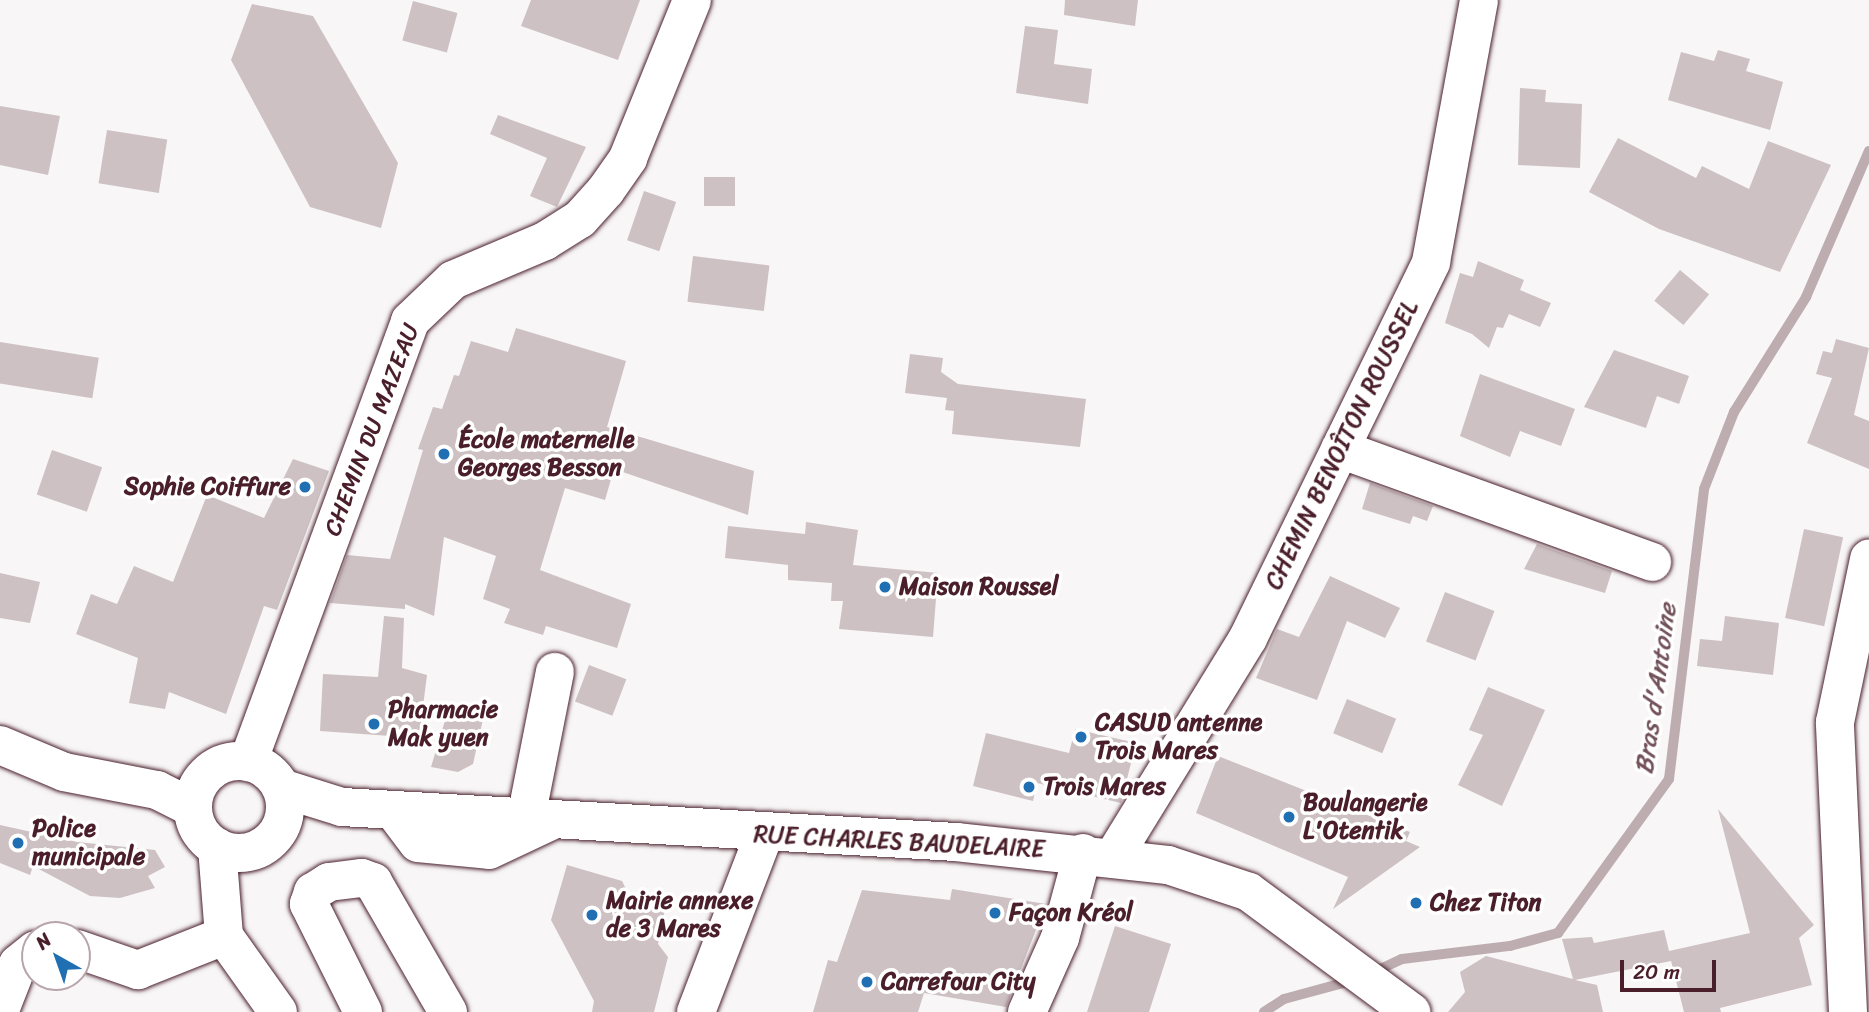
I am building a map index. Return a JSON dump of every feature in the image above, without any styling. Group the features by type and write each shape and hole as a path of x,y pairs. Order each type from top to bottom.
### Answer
{"street":[{"name":"CHEMIN DU MAZEAU","path":"248,762 356,421 410,321 428,303 479,265 510,257 579,219 606,190 628,158 692,0"},
{"name":"CHEMIN BENOÎTON ROUSSEL","path":"1027,1012 1099,854 1248,638 1430,262 1479,0"},
{"path":"1339,449 1652,562"},
{"path":"1848,1012 1835,722 1869,559"},
{"path":"231,850 196,824 196,796 220,765 248,762 262,767 281,788 342,807 393,810 418,843 489,850 538,820 555,672"},
{"path":"0,745 64,772 196,796"},
{"path":"231,850 272,838 281,825 281,788"},
{"path":"281,825 342,807"},
{"name":"RUE CHARLES BAUDELAIRE","path":"538,820 1099,854 1213,876 1249,892 1399,1003"},
{"path":"696,1012 764,835"},
{"path":"231,850 222,889 224,936 278,1012"},
{"path":"363,1012 309,904 313,891 329,882 362,878 373,882 448,1012"},
{"path":"91,955 138,970 224,936"},
{"path":"0,1010 21,962"}],"building":[{"path":"531,0 640,0 618,60 521,26"},
{"path":"1065,0 1138,0 1135,26 1064,15"},
{"path":"413,1 457,13 447,53 402,41"},
{"path":"252,4 313,16 398,163 381,228 310,207 231,60"},
{"path":"1025,26 1058,30 1054,64 1092,69 1088,104 1016,93"},
{"path":"1718,50 1750,59 1746,71 1783,82 1770,130 1668,100 1681,52 1714,61"},
{"path":"1520,88 1546,90 1545,102 1582,104 1580,168 1518,165"},
{"path":"0,106 60,116 48,175 0,165"},
{"path":"498,115 586,147 557,207 530,196 547,158 490,134"},
{"path":"107,130 167,140 159,193 99,183"},
{"path":"1618,138 1696,178 1702,166 1749,189 1768,141 1831,165 1780,272 1659,229 1589,192"},
{"path":"704,177 735,177 735,206 704,206"},
{"path":"644,191 676,202 659,251 627,240"},
{"path":"693,256 769,265 764,311 687,302"},
{"path":"1478,261 1524,280 1520,290 1551,303 1540,327 1509,314 1503,328 1497,327 1489,348 1472,334 1445,323 1460,273 1473,277"},
{"path":"1680,270 1709,294 1683,325 1654,301"},
{"path":"516,328 626,361 607,427 754,471 748,515 614,469 605,500 565,488 540,570 631,604 617,648 546,626 543,635 504,623 510,609 483,599 496,556 444,537 434,616 405,604 405,609 330,603 347,555 390,559 423,450 418,449 433,407 442,409 454,375 459,376 471,341 508,352"},
{"path":"1836,339 1869,348 1854,415 1869,421 1869,469 1807,443 1832,378 1816,374 1823,351 1832,353"},
{"path":"0,342 99,358 92,398 0,384"},
{"path":"1614,350 1689,376 1679,404 1657,396 1646,428 1584,407"},
{"path":"910,354 943,358 941,372 958,384 1086,399 1080,447 952,434 954,411 945,410 947,398 905,393"},
{"path":"1480,374 1575,409 1561,446 1520,431 1510,457 1460,436"},
{"path":"52,450 102,467 87,512 37,494"},
{"path":"293,459 329,471 277,610 264,606 226,714 169,692 165,709 129,703 138,658 76,634 91,594 117,604 134,566 173,582 207,495 264,518"},
{"path":"1370,483 1433,506 1427,521 1413,516 1410,524 1362,509"},
{"path":"806,522 858,530 853,565 938,573 933,637 839,629 843,601 831,601 832,583 788,580 788,565 725,558 728,526 805,534"},
{"path":"1804,529 1843,537 1824,626 1785,618"},
{"path":"1537,544 1612,571 1605,593 1524,569"},
{"path":"0,573 40,582 30,623 0,618"},
{"path":"1330,576 1400,608 1385,638 1347,621 1317,700 1256,678 1277,629 1299,637"},
{"path":"1445,592 1494,611 1475,660 1426,641"},
{"path":"384,616 404,618 402,668 427,675 419,738 320,731 323,674 378,677"},
{"path":"1725,616 1779,623 1773,675 1697,666 1700,639 1722,641"},
{"path":"589,665 626,679 612,716 575,701"},
{"path":"1488,687 1545,710 1502,806 1458,785 1483,735 1469,730"},
{"path":"1347,699 1396,719 1382,753 1333,733"},
{"path":"450,704 485,710 473,764 458,772 431,767"},
{"path":"1075,729 1136,743 1121,803 1037,783 1033,801 973,786 986,733 1069,753"},
{"path":"1218,756 1410,832 1406,841 1420,847 1333,909 1348,877 1196,813"},
{"path":"1718,809 1814,925 1799,938 1812,985 1720,1008 1721,1012 1684,1012 1669,953 1671,961 1575,980 1597,985 1603,1012 1448,1012 1465,992 1460,972 1486,956 1573,979 1562,939 1592,937 1594,943 1664,930 1669,951 1750,933"},
{"path":"0,825 77,842 155,850 165,867 148,876 155,888 120,898 90,896 33,866 30,875 0,863"},
{"path":"567,865 622,881 633,903 665,909 658,944 668,957 654,1012 592,1012 594,1001 551,920"},
{"path":"952,889 1046,904 1006,1007 924,993 918,1012 813,1012 828,960 837,962 862,890 950,900"},
{"path":"1115,926 1171,944 1149,1012 1087,1012"}],"waterway":[{"name":"Bras d'Antoine","path":"1374,972 1402,959 1510,946 1558,933 1669,779 1704,489 1734,412 1806,297 1869,151"},
{"name":"Bras d'Antoine","path":"1264,1012 1284,999 1354,980"}],"place":[{"name":"École maternelle Georges Besson","path":"444,454"},
{"name":"Sophie Coiffure","path":"305,487"},
{"name":"Maison Roussel","path":"885,587"},
{"name":"Pharmacie Mak yuen","path":"374,724"},
{"name":"CASUD antenne Trois Mares","path":"1081,737"},
{"name":"Trois Mares","path":"1029,787"},
{"name":"Boulangerie L'Otentik","path":"1289,817"},
{"name":"Police municipale","path":"18,843"},
{"name":"Chez Titon","path":"1416,903"},
{"name":"Façon Kréol","path":"995,913"},
{"name":"Mairie annexe de 3 Mares","path":"592,915"},
{"name":"Carrefour City","path":"867,982"}]}
